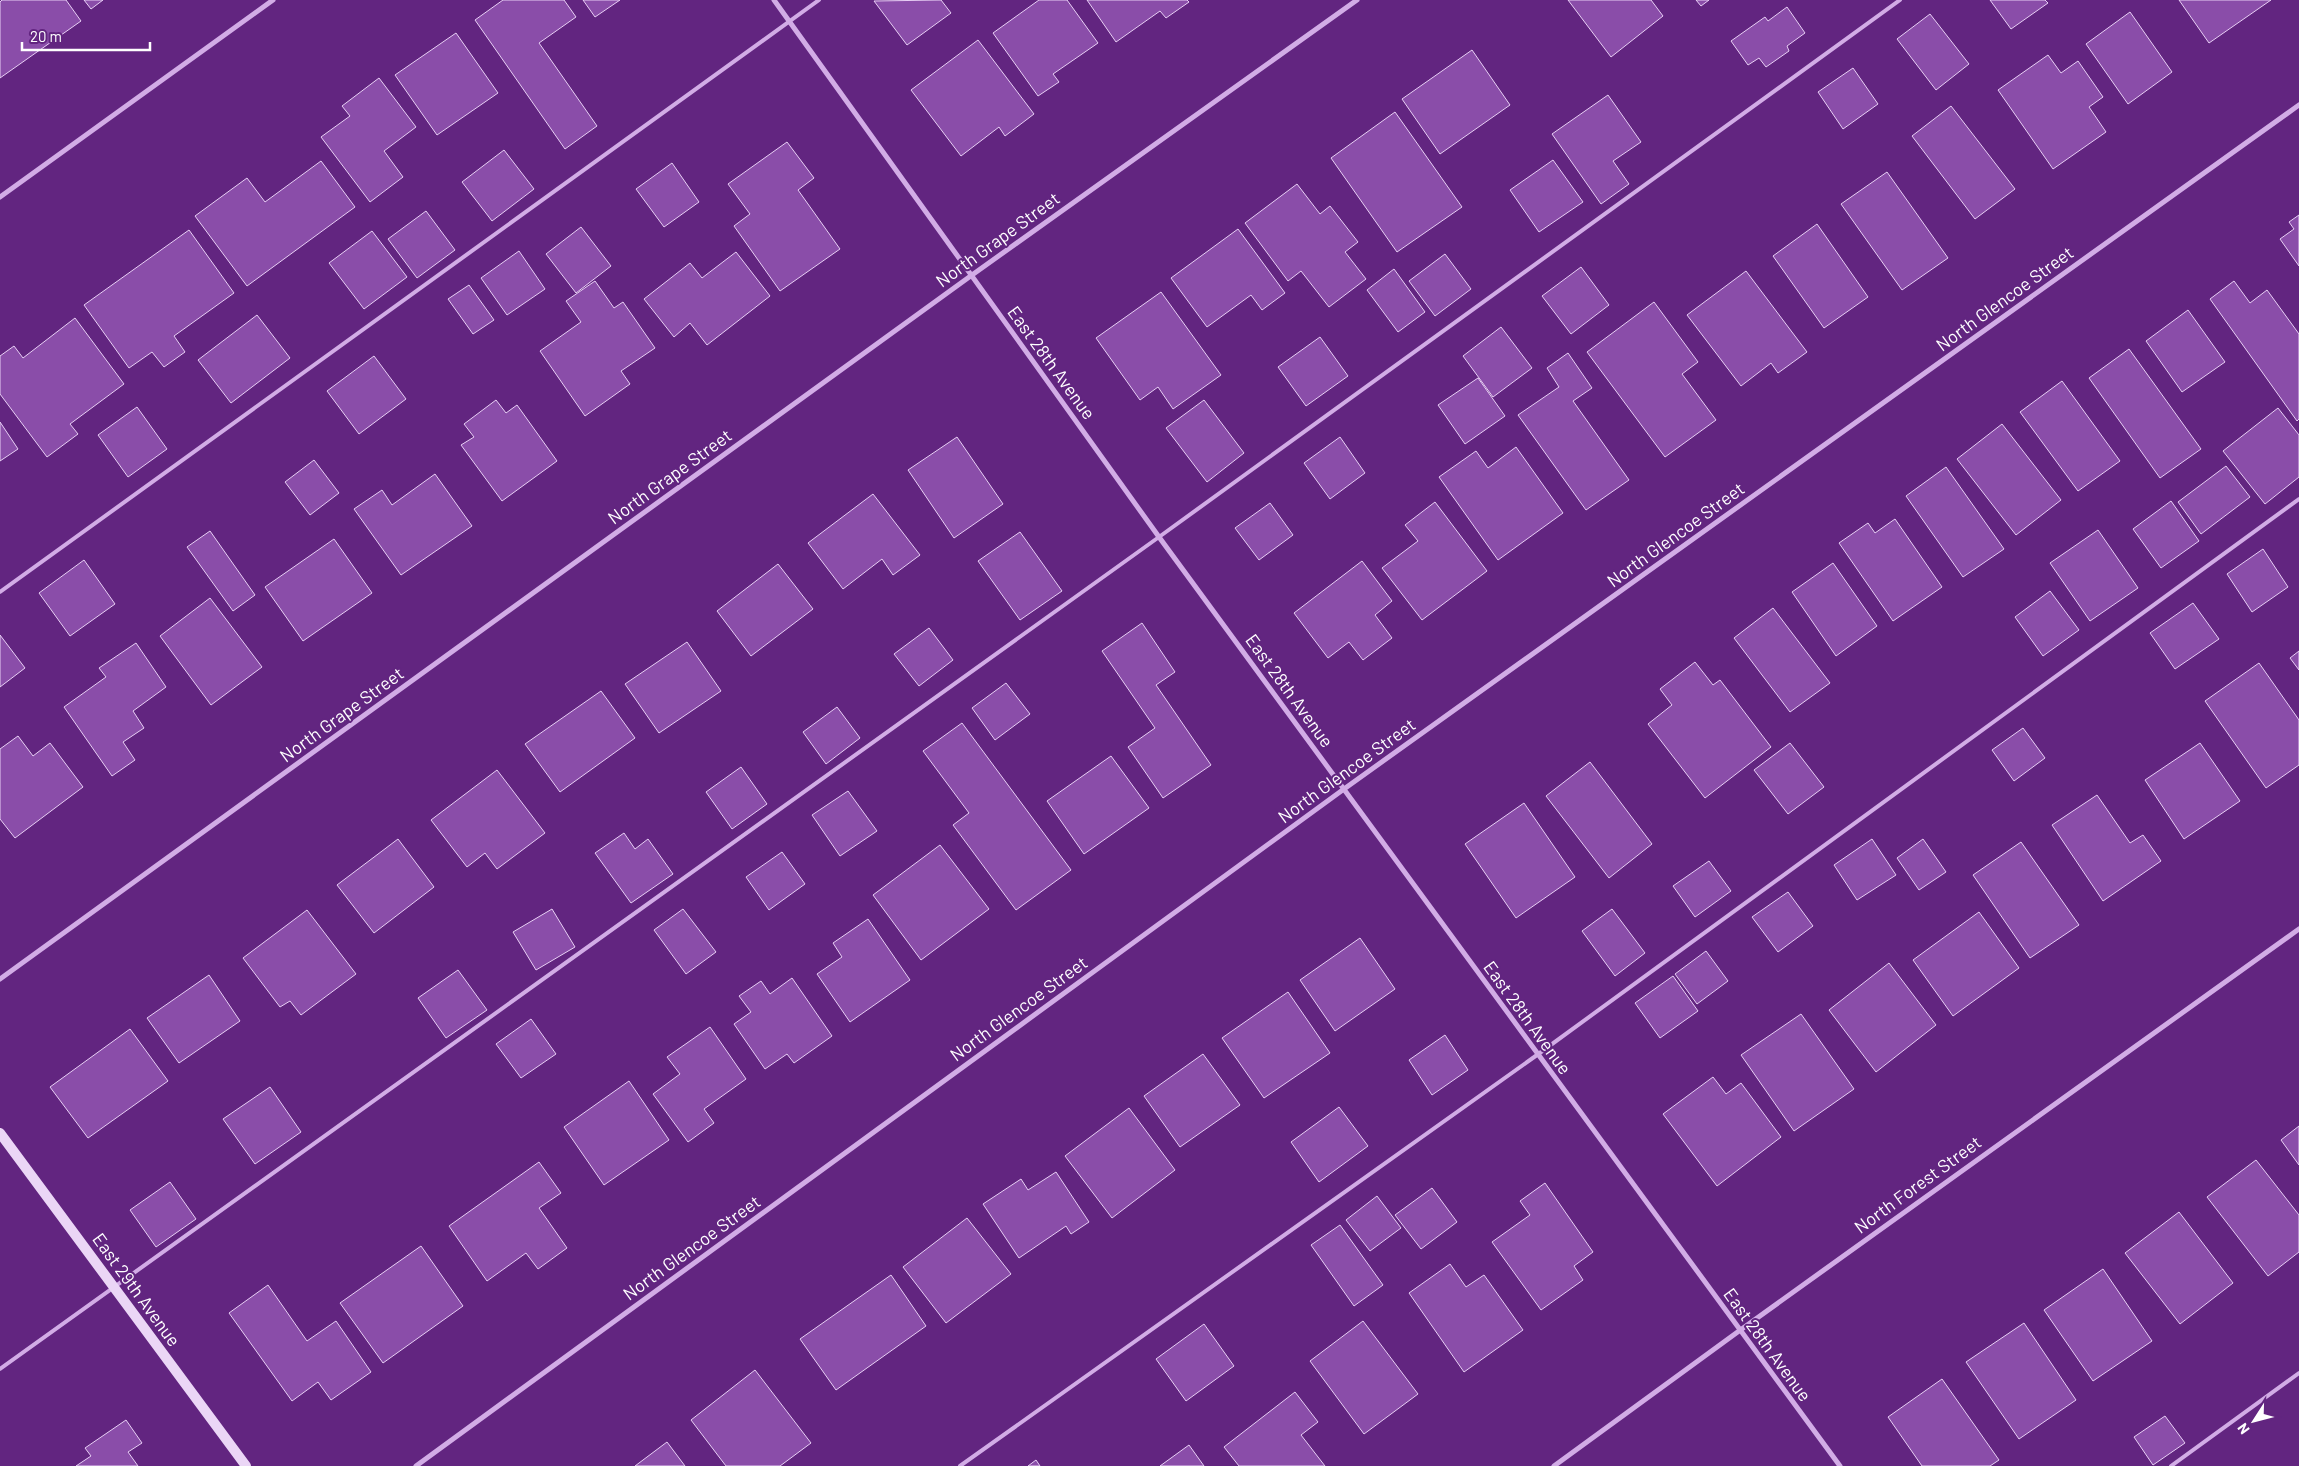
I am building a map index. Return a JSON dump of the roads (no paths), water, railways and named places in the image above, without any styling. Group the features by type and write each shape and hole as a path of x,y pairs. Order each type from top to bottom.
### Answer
{"street":[{"path":"0,197 273,0"},
{"name":"East 28th Avenue","path":"774,0 1159,537 1739,1331 1840,1466"},
{"name":"North Grape Street","path":"0,979 972,275 1357,0"},
{"name":"North Glencoe Street","path":"416,1466 1344,789 2299,105"},
{"name":"North Forest Street","path":"1554,1466 2299,929"},
{"name":"East 29th Avenue","path":"0,1133 246,1466"}],"lane":[{"path":"0,592 819,0"},
{"path":"0,1369 1159,537 1900,0"},
{"path":"960,1466 1537,1055 2299,499"},
{"path":"2171,1466 2299,1373"}]}
